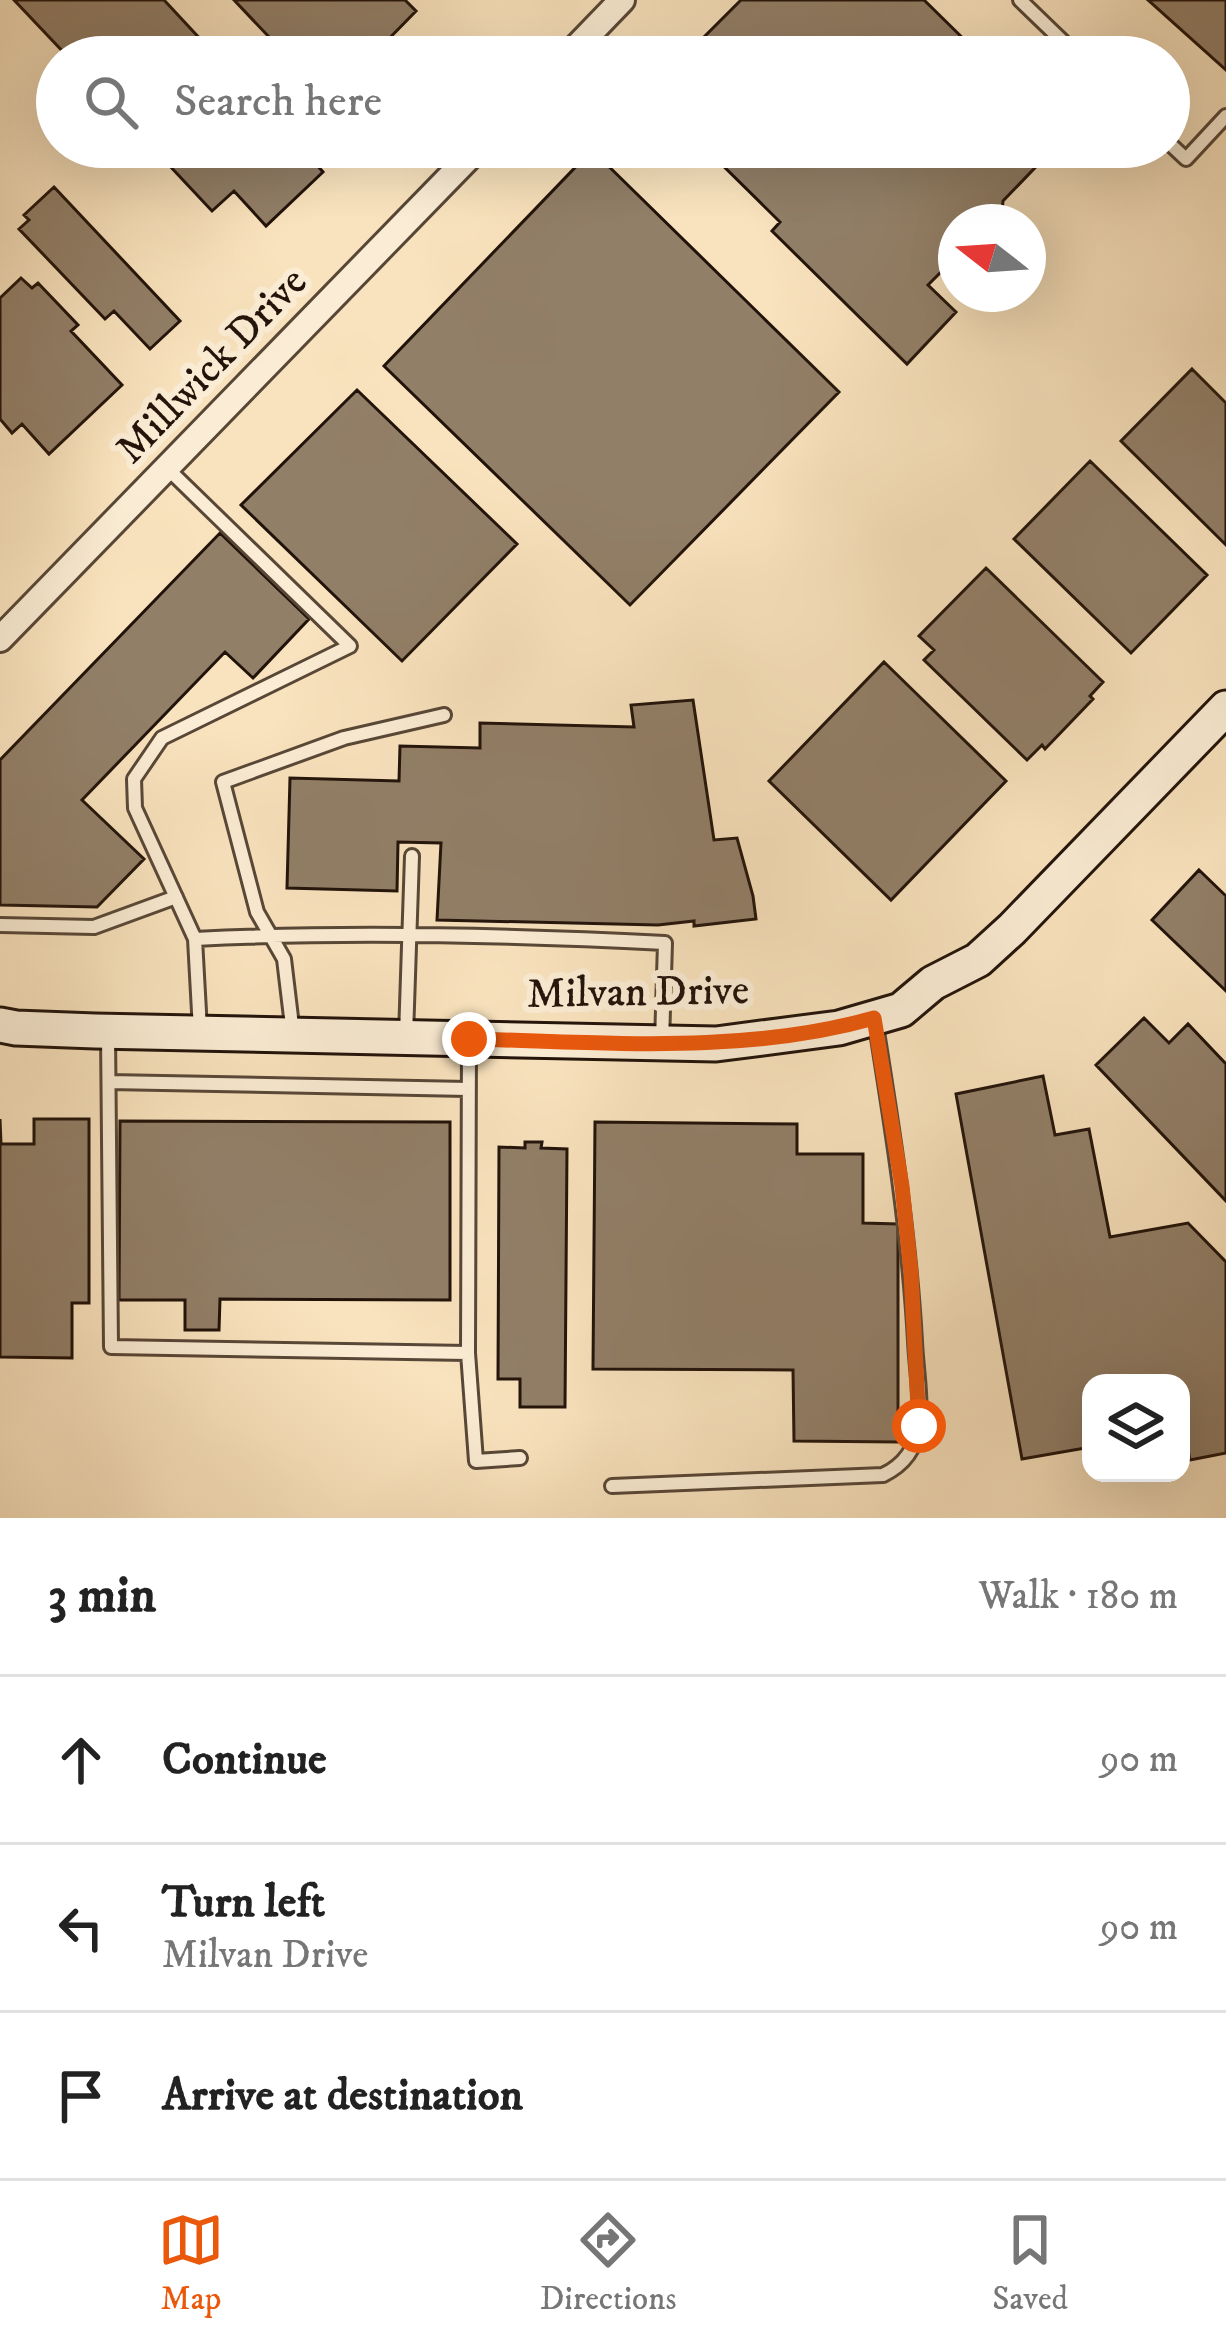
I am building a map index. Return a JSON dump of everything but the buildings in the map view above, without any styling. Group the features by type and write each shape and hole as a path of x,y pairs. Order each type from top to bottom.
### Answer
{"street":[{"path":"585,36 614,3"},
{"name":"Millwick Drive","path":"0,639 459,168"},
{"name":"Milvan Drive","path":"0,1025 108,1032 716,1044 839,1028 901,1010 934,983 978,960 1226,708"}],"lane":[{"path":"1019,0 1057,36"},
{"path":"1190,155 1226,116"},
{"path":"167,468 350,646 162,738 134,779 135,808 196,939 200,1033"},
{"path":"293,1035 284,959 257,912 223,782 344,738 444,715"},
{"path":"406,1037 412,856"},
{"path":"0,925 94,927 176,897"},
{"path":"196,939 534,936 664,943 662,1043"},
{"path":"612,1486 884,1475 908,1457 919,1426 911,1273 874,1018"},
{"path":"108,1032 111,1347 468,1353"},
{"path":"469,1039 468,1353 476,1461 520,1458"},
{"path":"109,1082 468,1089"}],"route":[{"path":"469,1039 716,1044 839,1028 874,1018 902,1186 919,1426"}]}
